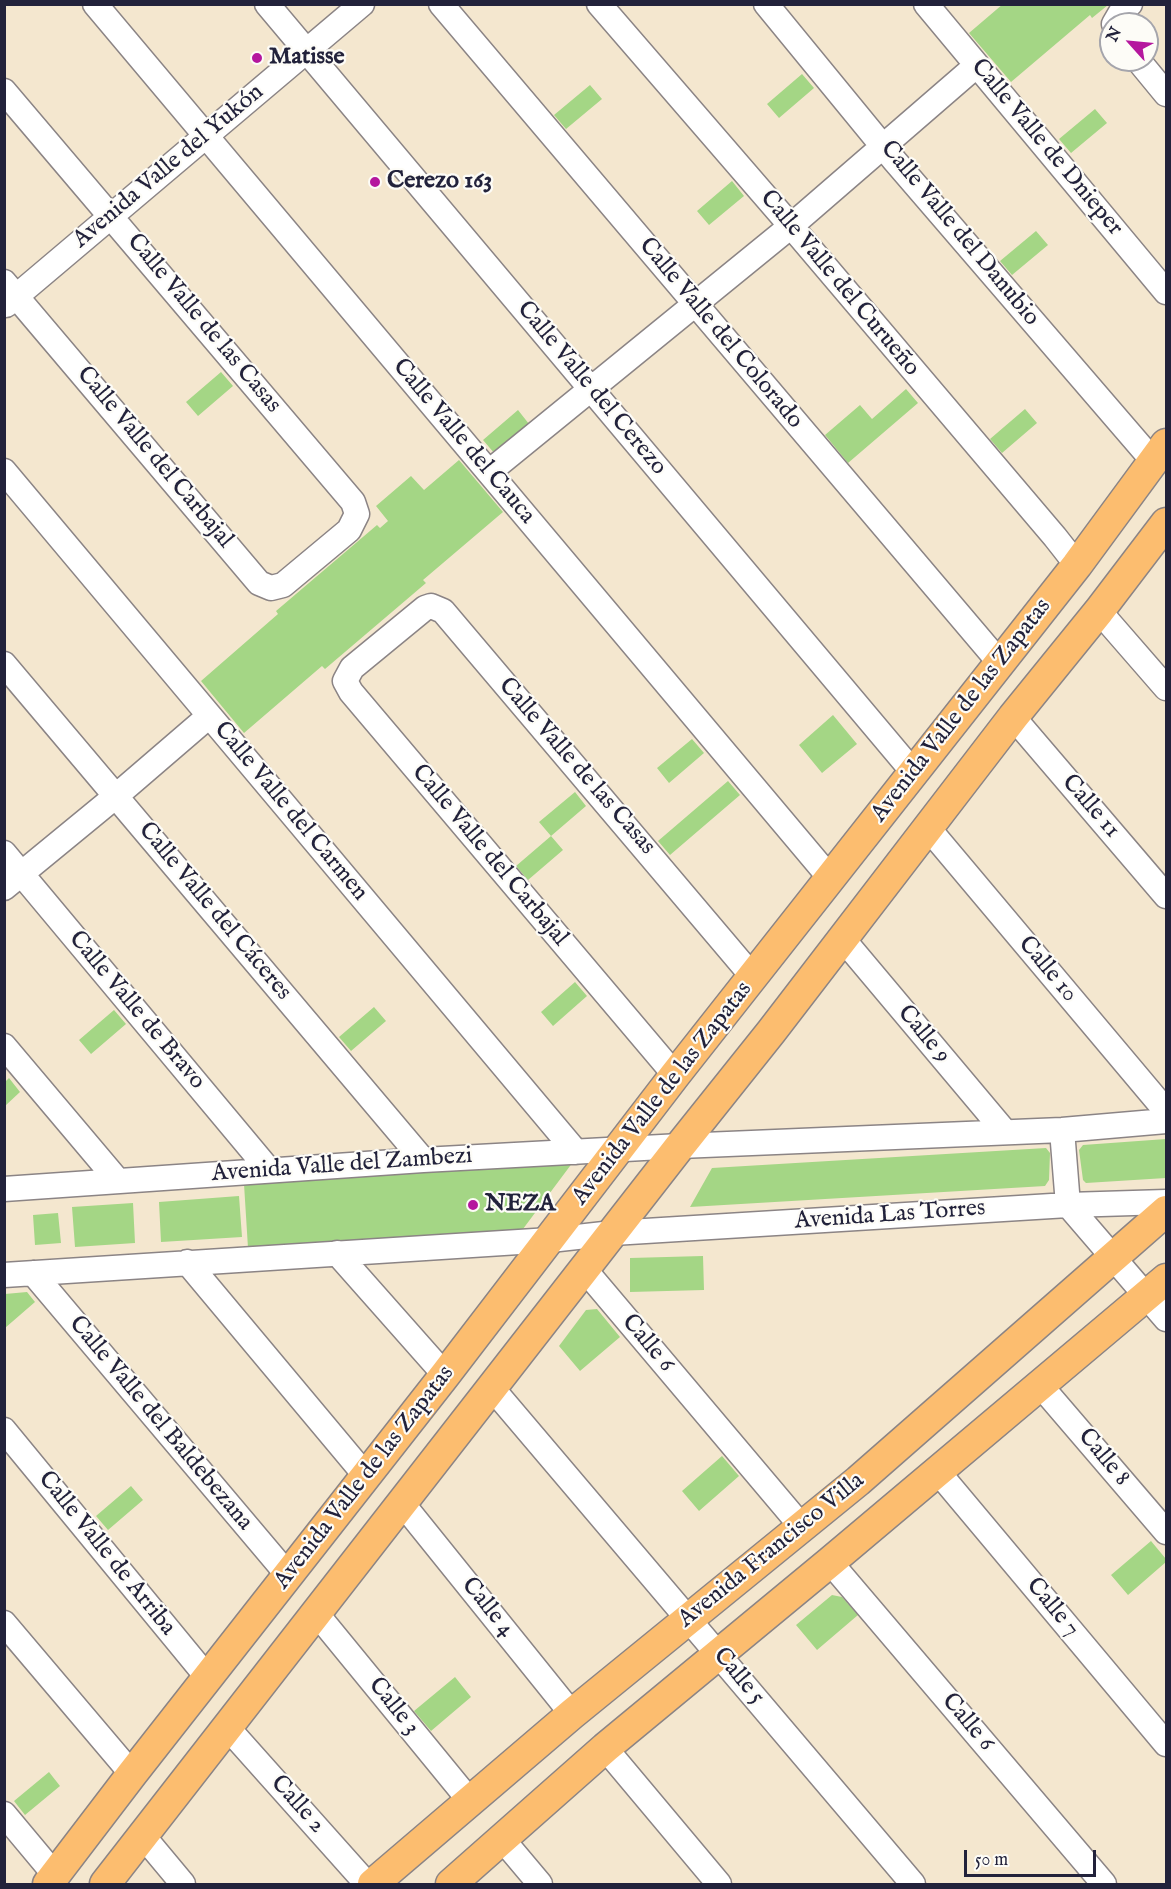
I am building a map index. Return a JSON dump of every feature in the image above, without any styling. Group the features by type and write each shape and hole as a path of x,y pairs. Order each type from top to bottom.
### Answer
{"main road":[{"name":"Avenida Valle de las Zapatas","path":"52,1880 132,1774 446,1376 675,1076 1077,565 1160,453"},
{"name":"Avenida Valle de las Zapatas","path":"105,1884 226,1726 771,1032 1013,717 1167,523"},
{"name":"Avenida Francisco Villa","path":"373,1884 572,1714 858,1481 1167,1211"},
{"name":"Avenida Francisco Villa","path":"451,1884 605,1748 1157,1287"},
{"path":"858,1481 888,1512"}],"street":[{"name":"Calle Valle del Cauca","path":"95,4 831,879"},
{"name":"Calle Valle del Cerezo","path":"267,4 914,773"},
{"name":"Avenida Valle del Yukón","path":"9,295 111,217 362,4"},
{"name":"Calle Valle del Colorado","path":"441,4 1000,663"},
{"name":"Calle Valle del Curueño","path":"599,4 791,226 1077,565"},
{"name":"Calle Valle del Danubio","path":"766,4 883,146 1160,453"},
{"name":"Calle Valle de Dnieper","path":"926,4 1167,292"},
{"path":"489,472 791,226 977,65"},
{"path":"1148,72 1167,94"},
{"name":"Calle Valle de las Casas","path":"4,91 353,502 357,514 349,530 316,557"},
{"name":"Calle Valle del Carbajal","path":"9,295 259,583 271,588 283,585 316,557"},
{"name":"Calle Valle del Carmen","path":"4,471 576,1152"},
{"name":"Calle Valle de las Casas","path":"386,639 425,608 431,606 443,611 753,976"},
{"path":"1099,611 1167,688"},
{"name":"Calle Valle del Carbajal","path":"386,639 352,668 345,681 351,692 675,1076"},
{"name":"Calle Valle del Cáceres","path":"4,664 423,1160"},
{"path":"13,880 209,716"},
{"name":"Calle 11","path":"1013,717 1167,896"},
{"name":"Calle 10","path":"928,828 1167,1111"},
{"name":"Calle Valle de Bravo","path":"4,853 13,880 268,1169"},
{"name":"Calle 9","path":"842,938 1005,1132"},
{"path":"4,1046 118,1181"},
{"path":"680,1146 1062,1130 1167,1121"},
{"path":"1062,1130 1068,1205 1113,1257 1157,1287 1167,1319"},
{"name":"Avenida Valle del Zambezi","path":"4,1189 268,1169 680,1146"},
{"name":"Avenida Las Torres","path":"613,1233 1068,1205 1167,1202"},
{"path":"4,1275 550,1240 613,1233"},
{"path":"337,1254 446,1376"},
{"path":"187,1262 366,1476"},
{"name":"Calle 6","path":"585,1270 802,1527"},
{"name":"Calle Valle del Baldebezana","path":"33,1273 288,1575"},
{"name":"Calle 8","path":"1041,1385 1167,1532"},
{"name":"Calle 5","path":"492,1388 914,1884"},
{"name":"Calle Valle de Arriba","path":"4,1430 208,1678"},
{"name":"Calle 7","path":"938,1472 1167,1744"},
{"name":"Calle 4","path":"402,1503 572,1714"},
{"name":"Calle 6","path":"830,1562 1104,1884"},
{"name":"Calle 3","path":"316,1613 470,1801"},
{"path":"4,1623 132,1774"},
{"name":"Calle 2","path":"226,1726 367,1884"},
{"path":"605,1748 719,1884"},
{"path":"4,1814 52,1880"},
{"path":"143,1836 183,1884"},
{"path":"502,1840 540,1884"}],"green space":[{"path":"1003,4 1108,4 1092,18 1090,15 1011,82 969,33"},
{"path":"802,74 814,88 779,118 767,104"},
{"path":"590,85 602,99 566,129 554,115"},
{"path":"1095,109 1107,123 1071,153 1059,139"},
{"path":"732,181 744,196 709,225 697,211"},
{"path":"1036,231 1048,245 1012,275 1000,261"},
{"path":"221,372 233,386 198,416 186,402"},
{"path":"906,389 918,403 848,463 825,435 860,405 872,419"},
{"path":"1025,409 1037,423 1002,453 990,439"},
{"path":"518,410 529,424 495,454 483,440"},
{"path":"459,460 503,512 423,580 426,583 325,669 322,666 244,733 201,681 278,614 276,611 377,525 380,528 388,521 376,506 411,476 424,490"},
{"path":"833,715 857,744 822,773 799,745"},
{"path":"692,739 704,753 669,783 657,768"},
{"path":"728,781 740,795 670,855 658,841"},
{"path":"575,792 586,806 551,836 539,822"},
{"path":"551,836 563,850 528,880 516,866"},
{"path":"575,982 587,996 553,1026 541,1012"},
{"path":"374,1007 386,1021 351,1051 339,1037"},
{"path":"114,1010 126,1024 91,1054 79,1040"},
{"path":"9,1078 20,1092 5,1106 5,1082"},
{"path":"1166,1139 1166,1178 1086,1183 1083,1180 1079,1150 1083,1145"},
{"path":"1046,1148 1050,1153 1049,1180 1045,1186 690,1207 712,1168"},
{"path":"573,1162 520,1233 248,1248 244,1184"},
{"path":"239,1196 242,1237 161,1242 159,1202"},
{"path":"133,1203 135,1243 75,1247 72,1207"},
{"path":"58,1213 61,1243 35,1245 33,1215"},
{"path":"703,1256 704,1290 630,1292 630,1258"},
{"path":"27,1292 35,1302 5,1328 5,1294"},
{"path":"597,1309 620,1337 580,1371 559,1346 586,1310"},
{"path":"722,1456 739,1476 699,1511 682,1491"},
{"path":"131,1486 143,1500 108,1530 96,1516"},
{"path":"1151,1541 1166,1562 1128,1595 1111,1575"},
{"path":"832,1595 842,1597 858,1615 817,1650 796,1625"},
{"path":"455,1677 471,1697 431,1731 414,1711"},
{"path":"49,1772 60,1786 25,1815 14,1801"}],"place":[{"name":"Matisse","path":"257,58"},
{"name":"Cerezo 163","path":"375,182"},
{"name":"NEZA","path":"473,1205"}]}
